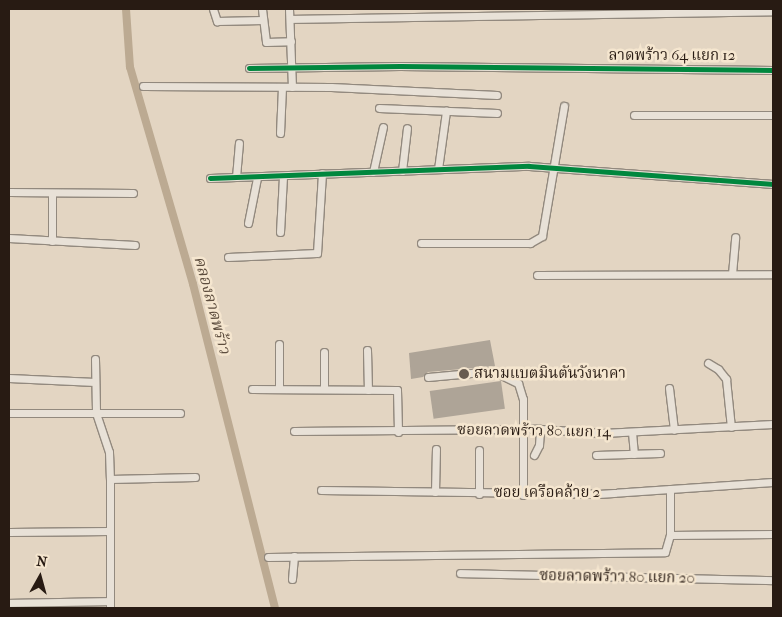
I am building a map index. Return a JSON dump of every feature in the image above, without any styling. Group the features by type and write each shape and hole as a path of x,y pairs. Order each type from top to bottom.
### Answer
{"street":[{"path":"213,9 217,21 263,20"},
{"path":"262,9 266,42 291,41"},
{"path":"289,9 292,87"},
{"path":"290,19 587,12 773,11"},
{"name":"ลาดพร้าว 64 แยก 12","path":"249,68 400,66 691,67 773,70"},
{"path":"143,86 292,87 497,95"},
{"path":"280,133 282,87"},
{"path":"421,243 536,240 542,236 564,106"},
{"path":"379,108 497,112"},
{"path":"438,169 446,111"},
{"path":"634,115 773,114"},
{"path":"373,172 383,127"},
{"path":"402,171 407,128"},
{"path":"236,178 239,143"},
{"path":"210,178 257,178 322,172 554,167 773,184"},
{"path":"228,257 317,254 322,172"},
{"path":"280,232 283,176"},
{"path":"248,223 257,178"},
{"path":"9,192 52,194 133,193"},
{"path":"52,194 52,240"},
{"path":"732,274 735,237"},
{"path":"9,238 135,246"},
{"path":"537,275 773,274"},
{"path":"279,344 279,389"},
{"path":"367,350 368,390"},
{"path":"324,352 324,389"},
{"path":"9,603 110,605 109,452 96,413 95,359"},
{"path":"708,363 718,369 726,379 731,427"},
{"path":"428,378 484,370 510,376 521,388 524,429 523,495"},
{"path":"9,378 95,382"},
{"path":"669,388 674,430"},
{"path":"252,389 397,390 398,432"},
{"path":"9,413 180,413"},
{"name":"ซอยลาดพร้าว 80 แยก 14","path":"294,431 398,432 540,428 632,432 773,424"},
{"path":"534,454 539,445 540,428"},
{"path":"632,432 634,454"},
{"path":"435,492 436,449"},
{"path":"479,450 479,494"},
{"path":"596,455 660,452"},
{"path":"110,479 195,477"},
{"name":"ซอย เครือคล้าย 2","path":"321,490 523,495 670,489 773,482"},
{"path":"268,557 665,552 670,534 670,489"},
{"path":"9,532 109,531"},
{"path":"670,534 773,534"},
{"path":"292,579 294,556"},
{"name":"ซอยลาดพร้าว 80 แยก 20","path":"460,574 773,580"}],"building":[{"path":"490,340 495,366 428,372 423,377 411,379 409,353"},
{"path":"501,381 505,409 434,419 430,391"}],"waterway":[{"name":"คลองลาดพร้าว","path":"126,9 130,67 193,284 275,608"}],"cycle path":[{"path":"249,68 400,66 773,70"},
{"path":"210,178 529,166 773,184"}],"place":[{"name":"สนามแบตมินตันวังนาคา","path":"464,374"}]}
